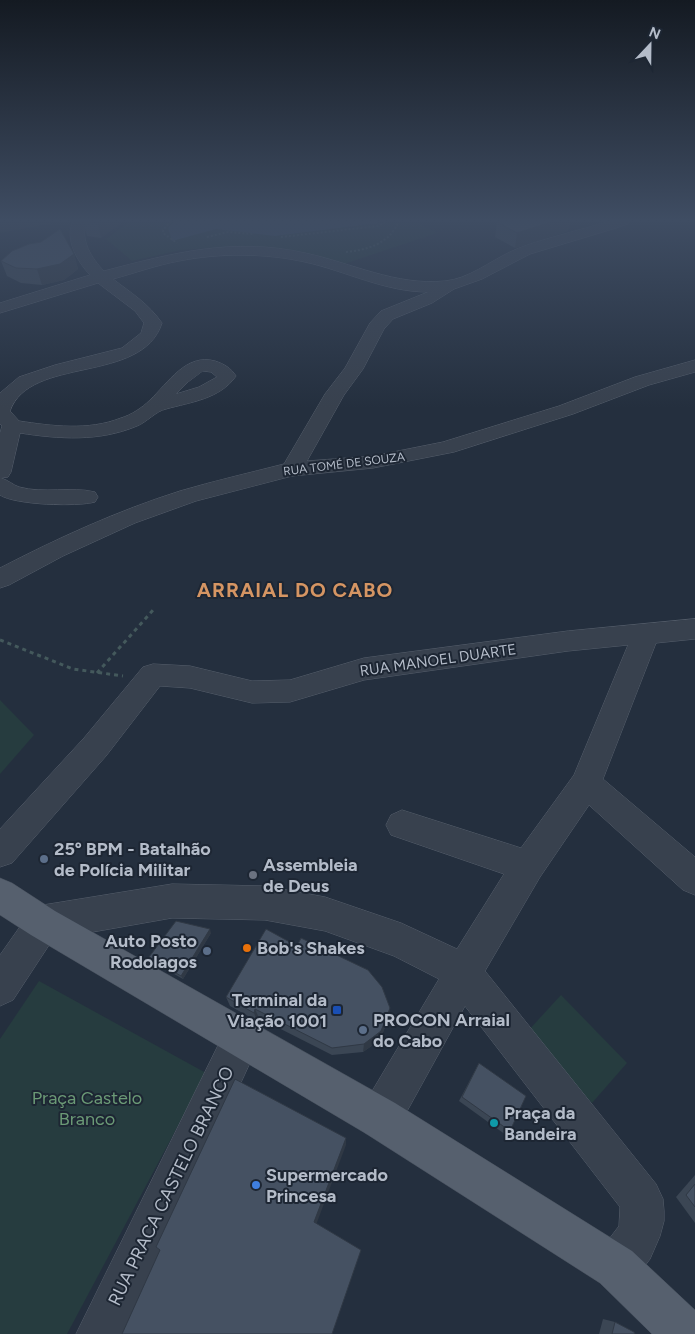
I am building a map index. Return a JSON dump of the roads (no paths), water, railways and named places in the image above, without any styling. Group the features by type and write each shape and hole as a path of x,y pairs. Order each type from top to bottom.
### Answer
{"main road":[{"path":"0,895 43,923 380,1118 616,1268 667,1325"}],"street":[{"path":"0,308 78,283"},
{"path":"110,283 147,313 152,323 149,335 128,352 62,369 26,381 4,400 0,411 12,426 44,431 79,433 112,428 131,422 156,405"},
{"path":"409,283 434,287 457,283"},
{"path":"292,469 335,394 354,369 376,326 387,315 426,300 448,286"},
{"name":"RUA TOMÉ DE SOUZA","path":"0,579 55,550 188,496 292,469 373,462 447,448 566,410 642,381 695,366"},
{"path":"0,472 12,426"},
{"path":"0,485 12,493 48,497 87,497"},
{"name":"RUA MANOEL DUARTE","path":"0,852 95,747 153,675 190,677 252,692 290,691 364,669 568,641 695,629"},
{"path":"380,1118 463,973 528,866 586,783 646,635"},
{"path":"586,783 695,879"},
{"path":"402,825 528,866"},
{"path":"0,987 43,923 172,901 265,903 326,914 367,928 435,957 463,973 640,1199 643,1216 640,1234 616,1268"},
{"name":"RUA PRACA CASTELO BRANCO","path":"100,1334 242,1038"}],"place":[{"name":"25º BPM - Batalhão de Polícia Militar","path":"44,859"},
{"name":"Assembleia de Deus","path":"253,875"},
{"name":"Bob's Shakes","path":"247,948"},
{"name":"Auto Posto Rodolagos","path":"207,951"},
{"name":"Terminal da Viação 1001","path":"337,1010"},
{"name":"PROCON Arraial do Cabo","path":"363,1030"},
{"name":"Praça da Bandeira","path":"494,1123"},
{"name":"Supermercado Princesa","path":"256,1185"}],"district":[{"name":"ARRAIAL DO CABO","path":"295,590"}],"park label":[{"name":"Praça Castelo Branco","path":"87,1108"}]}
